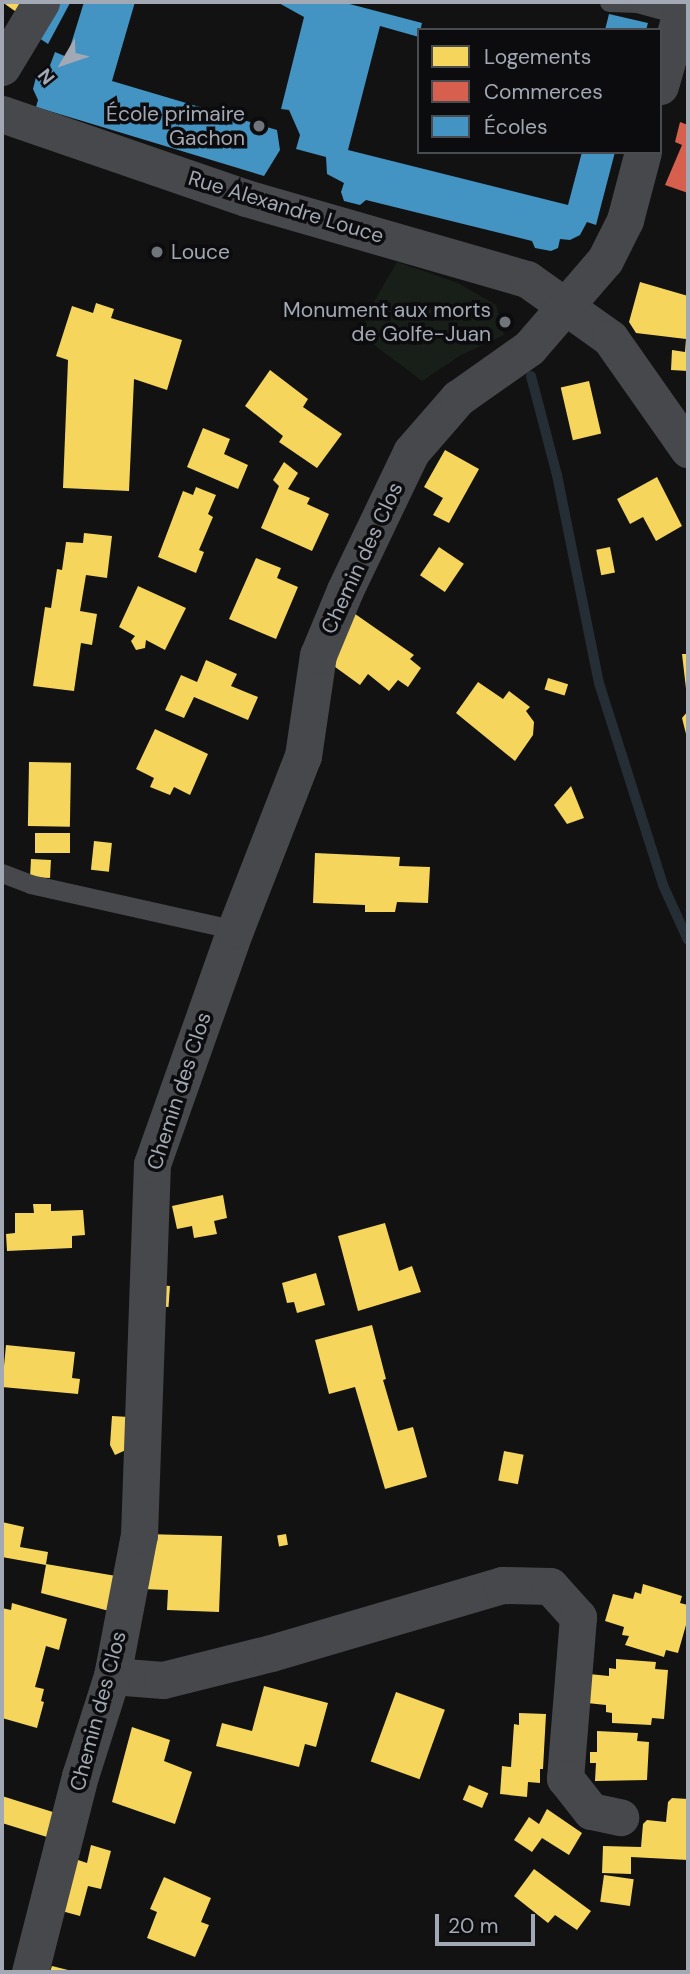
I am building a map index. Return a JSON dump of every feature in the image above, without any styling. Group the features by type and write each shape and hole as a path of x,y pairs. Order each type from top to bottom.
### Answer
{"street":[{"path":"2,68 41,2"},
{"path":"671,78 683,8"},
{"name":"Rue Alexandre Louce","path":"2,114 246,198 527,279 568,305 610,338 688,449"},
{"name":"Chemin des Clos","path":"30,1972 80,1776 112,1676 139,1535 152,1164 234,930 303,756 318,655 345,590 411,452 458,398 529,348 605,260 625,220 642,154"},
{"path":"112,1676 163,1680 271,1654 502,1585 550,1586 578,1617 565,1778 591,1811 620,1817"}],"lane":[{"path":"609,2 683,8"},
{"path":"2,873 30,884 234,930"}],"shaded area":[{"path":"397,262 458,283 496,305 504,335 461,355 422,381 361,335 368,312"}],"building: Logements":[{"path":"2,2 30,2 22,16"},
{"path":"640,282 688,296 688,371 671,370 672,350 685,352 686,339 636,333 629,322"},
{"path":"96,303 114,309 111,318 182,340 167,390 134,379 129,491 63,488 68,360 56,356 72,306 93,313"},
{"path":"270,370 308,399 303,407 342,434 317,468 279,442 283,436 245,406"},
{"path":"589,381 601,434 573,440 561,388"},
{"path":"203,428 230,439 224,454 248,465 238,489 187,467"},
{"path":"445,450 479,469 449,523 433,515 443,498 424,487"},
{"path":"284,462 298,473 288,489 310,498 307,504 329,514 312,551 261,528 279,486 273,480"},
{"path":"657,477 682,526 656,541 643,517 630,524 617,499"},
{"path":"196,487 216,495 208,514 213,517 199,550 204,552 196,573 158,557 183,491 193,495"},
{"path":"84,533 112,536 107,578 86,575 80,611 97,614 92,645 81,643 74,691 33,686 45,607 51,608 57,569 62,570 66,542 83,543"},
{"path":"439,547 464,564 445,592 420,575"},
{"path":"610,547 615,573 601,575 596,550"},
{"path":"256,558 281,568 277,578 298,587 276,639 229,619"},
{"path":"138,586 186,608 165,650 146,640 145,648 136,650 131,641 135,636 119,627"},
{"path":"348,609 414,655 410,659 421,668 408,687 398,680 389,691 368,674 360,685 331,664"},
{"path":"682,654 688,654 687,697"},
{"path":"206,660 237,674 231,686 258,697 248,720 194,697 184,718 165,710 181,675 197,682"},
{"path":"548,678 568,684 565,696 544,689"},
{"path":"478,682 503,699 509,691 530,707 526,711 534,722 533,735 515,761 456,713"},
{"path":"688,711 688,742 682,718"},
{"path":"155,729 208,754 190,795 174,787 170,795 150,787 154,778 136,769"},
{"path":"29,762 71,763 70,827 28,826"},
{"path":"571,786 584,818 567,824 554,805"},
{"path":"35,833 70,833 70,853 35,853"},
{"path":"94,841 112,843 109,872 91,870"},
{"path":"315,853 400,857 399,866 430,867 428,903 397,902 395,912 365,912 365,905 313,903"},
{"path":"31,859 51,860 50,878 30,877"},
{"path":"223,1195 227,1218 214,1221 217,1234 194,1238 192,1226 177,1229 172,1206"},
{"path":"33,1204 51,1204 51,1211 83,1210 85,1235 72,1236 72,1248 7,1251 6,1234 15,1233 15,1213 34,1213"},
{"path":"385,1223 399,1271 412,1266 421,1292 358,1311 338,1236"},
{"path":"316,1273 325,1305 297,1313 294,1302 287,1303 282,1283"},
{"path":"156,1285 170,1286 169,1307 155,1306"},
{"path":"372,1325 386,1379 383,1380 398,1431 413,1427 427,1477 385,1489 355,1387 329,1394 315,1340"},
{"path":"6,1345 75,1352 72,1378 80,1379 78,1394 2,1387"},
{"path":"112,1416 129,1417 128,1449 115,1455 110,1445"},
{"path":"504,1451 524,1455 518,1484 498,1480"},
{"path":"2,1522 24,1527 20,1547 48,1552 46,1564 122,1577 113,1612 41,1593 46,1565 2,1557"},
{"path":"144,1534 222,1536 219,1612 167,1610 168,1590 142,1589"},
{"path":"286,1534 288,1545 279,1546 277,1536"},
{"path":"643,1584 682,1596 680,1603 688,1605 688,1618 678,1653 666,1650 664,1657 625,1645 629,1636 622,1635 624,1627 605,1621 613,1594 633,1599 635,1592 641,1594"},
{"path":"12,1603 67,1619 59,1650 46,1646 35,1687 44,1689 41,1701 44,1702 37,1728 2,1718 2,1608 11,1610"},
{"path":"616,1659 656,1662 655,1669 668,1670 664,1719 652,1718 651,1725 612,1723 612,1713 606,1712 606,1705 587,1703 589,1674 609,1676 609,1668 616,1669"},
{"path":"264,1686 328,1703 316,1747 305,1744 299,1767 216,1746 222,1723 252,1731"},
{"path":"396,1692 445,1710 420,1779 371,1762"},
{"path":"519,1713 546,1714 540,1783 528,1782 527,1797 500,1794 502,1766 511,1767 514,1724 519,1725"},
{"path":"132,1727 170,1740 164,1761 192,1772 175,1824 112,1802"},
{"path":"597,1731 638,1733 637,1741 649,1742 647,1780 595,1781 596,1763 590,1763 590,1752 597,1752"},
{"path":"469,1785 488,1793 482,1808 463,1800"},
{"path":"2,1796 56,1813 47,1837 2,1823"},
{"path":"672,1798 688,1799 688,1860 631,1857 631,1874 602,1873 603,1846 641,1847 643,1824 647,1820 666,1822 668,1802"},
{"path":"547,1809 582,1833 569,1855 542,1838 532,1852 514,1840 529,1817 539,1824"},
{"path":"91,1845 111,1851 101,1889 88,1886 80,1916 58,1910 72,1858 87,1863"},
{"path":"534,1869 591,1911 577,1930 555,1915 548,1923 514,1896"},
{"path":"604,1875 634,1879 630,1906 600,1902"},
{"path":"164,1877 211,1898 201,1922 209,1925 195,1957 147,1938 157,1912 150,1909"},
{"path":"52,1966 72,1971 72,1972 50,1972"}],"building: Commerces":[{"path":"680,122 688,125 688,193 665,185 682,145 675,142"}],"building: Écoles":[{"path":"59,2 70,3 48,44 39,38"},
{"path":"84,2 135,2 112,81 277,130 280,150 264,176 36,107 38,100 33,89 36,77 49,68 55,52 67,57"},
{"path":"277,2 342,2 422,23 421,28 417,28 417,36 380,26 348,150 568,205 581,154 614,154 596,225 587,222 580,235 570,240 560,239 558,248 551,251 535,248 532,241 366,200 360,205 344,201 341,192 344,183 327,174 326,157 296,149 300,135 289,110 281,109 304,17"},
{"path":"609,14 648,23 647,28 606,28"}],"waterway":[{"path":"531,376 557,475 599,683 663,885 688,940"}],"place":[{"name":"École primaire Gachon","path":"259,126"},
{"name":"Louce","path":"157,252"},
{"name":"Monument aux morts de Golfe-Juan","path":"505,322"}]}
